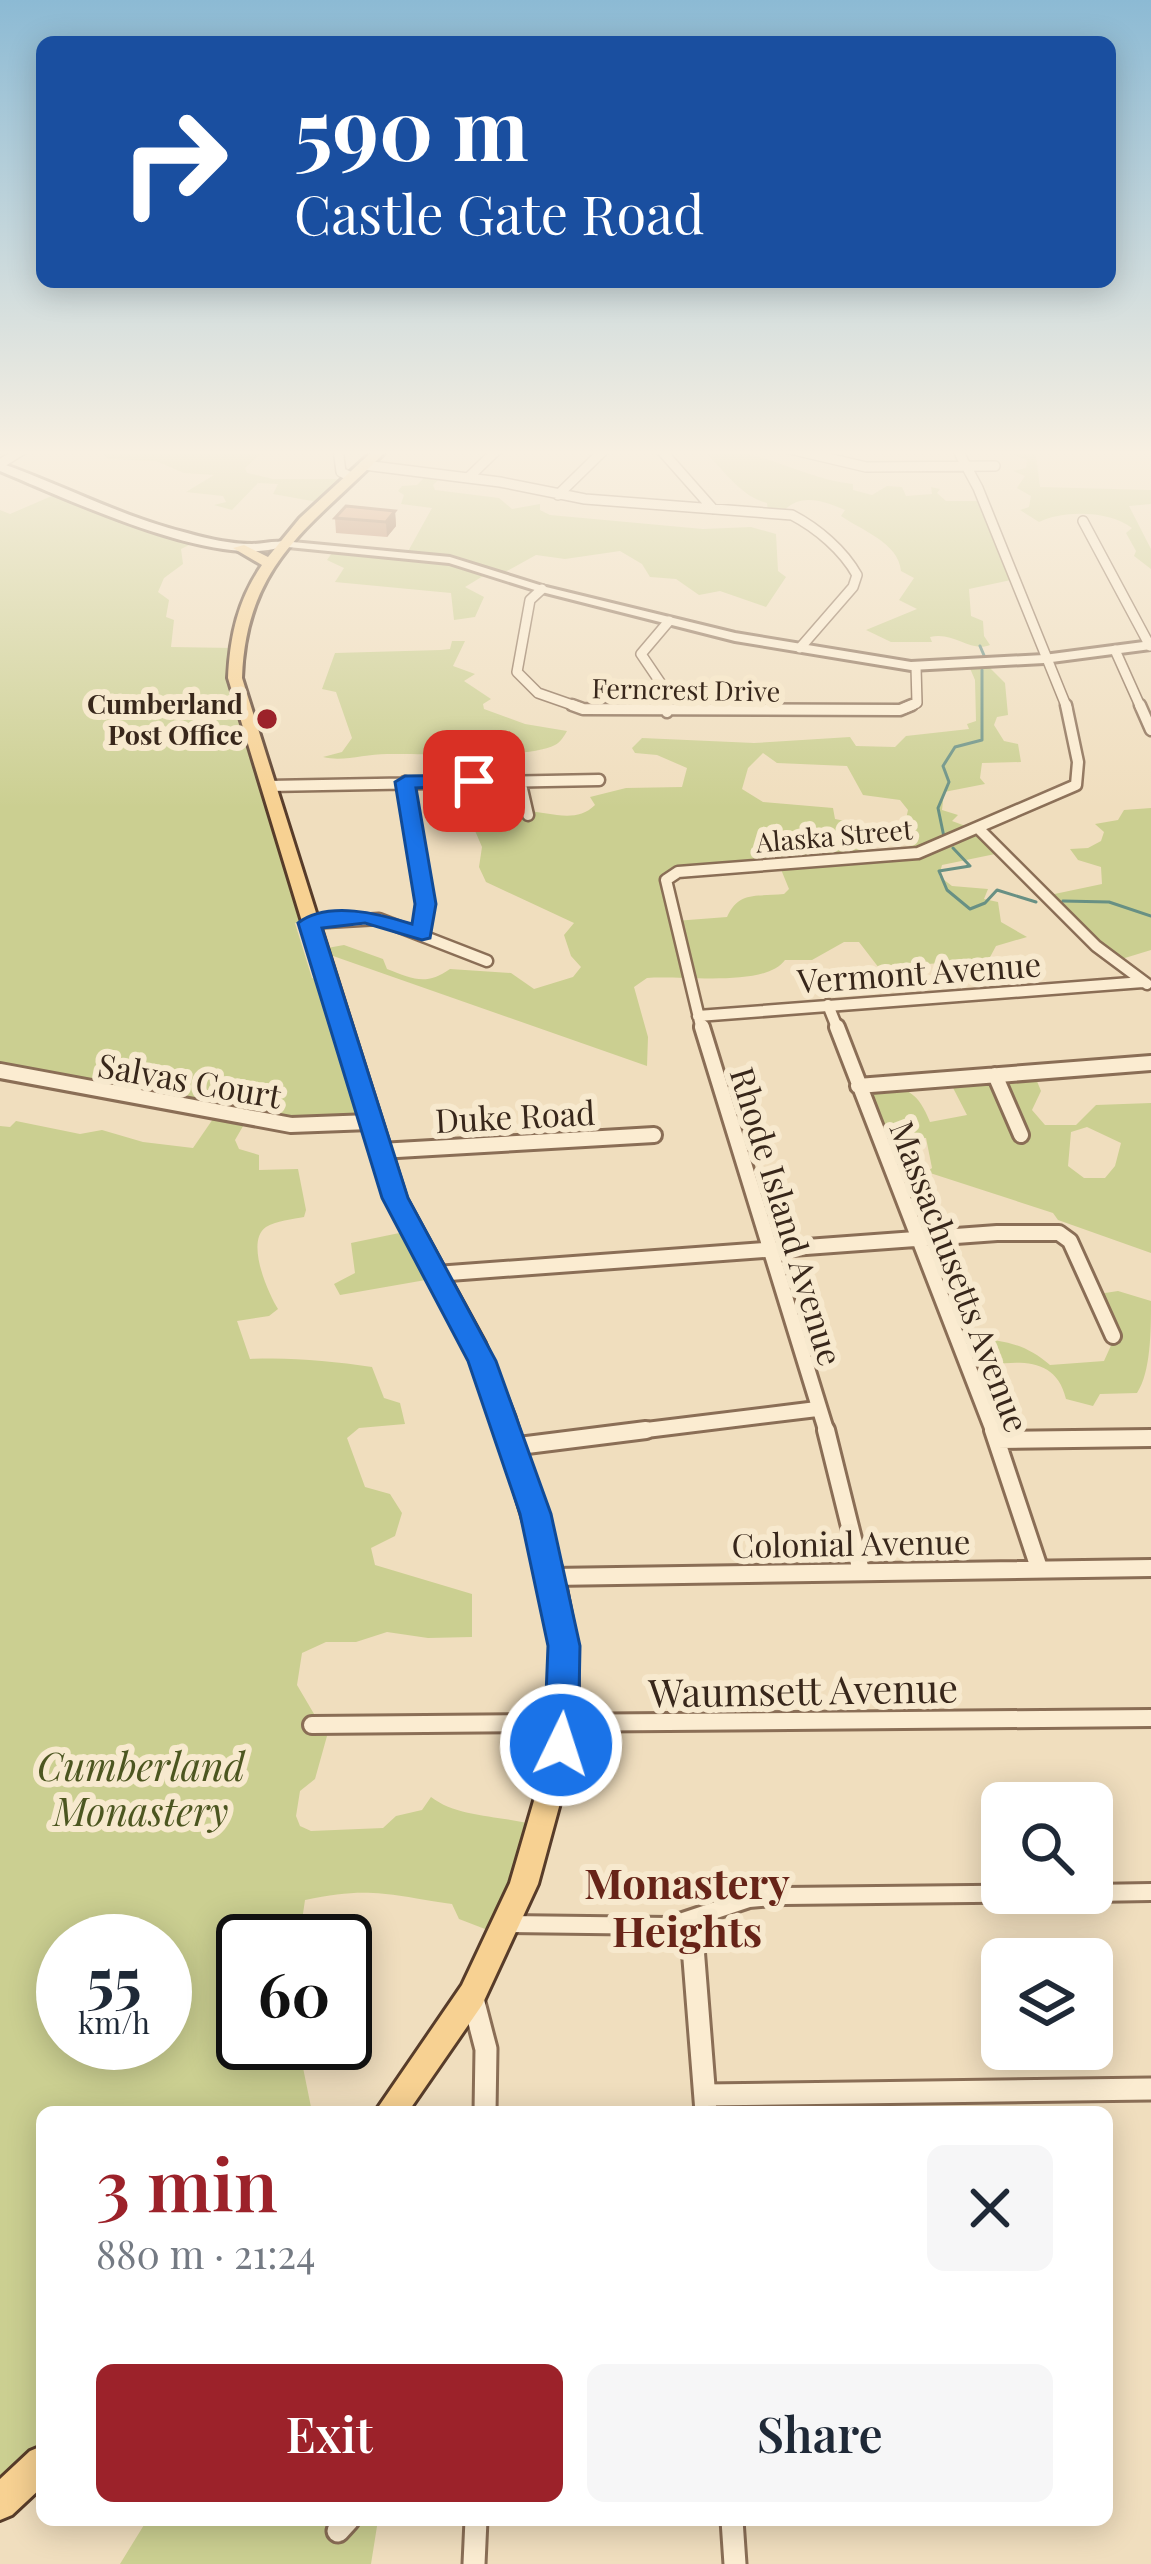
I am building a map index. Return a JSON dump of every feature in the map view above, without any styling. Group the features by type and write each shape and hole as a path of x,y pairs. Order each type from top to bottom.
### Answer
{"main road":[{"path":"266,569 239,630 234,657 239,698 395,1198 482,1361 552,1577 564,1646 563,1723 539,1842 507,1924 472,1994 394,2106"},
{"path":"0,2503 36,2469"}],"street":[{"path":"477,569 669,621 916,667 1151,646 1110,569"},
{"path":"800,648 853,587 855,569"},
{"path":"1008,569 1048,658"},
{"name":"Ferncrest Drive","path":"542,589 530,600 516,660 521,680 538,693 572,706 667,712 900,710 917,703 916,667"},
{"path":"667,712 664,688 641,654 669,621"},
{"path":"1115,650 1150,730"},
{"name":"Alaska Street","path":"667,877 918,853 1076,785 1079,765 1048,658"},
{"path":"520,780 528,815"},
{"path":"269,786 598,780"},
{"path":"405,782 425,904 422,934"},
{"path":"977,828 1110,959 1147,984"},
{"name":"Rhode Island Avenue","path":"667,877 698,1016 844,1489 861,1571"},
{"path":"309,923 366,917 488,961"},
{"name":"Vermont Avenue","path":"698,1016 1147,984"},
{"name":"Massachusetts Avenue","path":"828,1005 997,1440 1039,1568"},
{"path":"858,1087 1151,1063"},
{"name":"Salvas Court","path":"0,1071 291,1125 370,1122"},
{"path":"995,1075 1021,1135"},
{"name":"Duke Road","path":"380,1151 654,1135"},
{"path":"436,1274 770,1248 1059,1233 1070,1241 1113,1336"},
{"path":"511,1447 818,1409"},
{"path":"997,1440 1151,1438"},
{"name":"Colonial Avenue","path":"552,1577 1151,1568"},
{"name":"Waumsett Avenue","path":"313,1726 1151,1718"},
{"path":"1113,1893 1151,1892"},
{"path":"507,1924 652,1928 749,1899 981,1895"},
{"path":"691,1920 705,2104 1151,2090"},
{"path":"472,1994 486,2049 485,2106"},
{"path":"474,2564 476,2526"},
{"path":"732,2526 734,2564"}],"green space":[{"name":"Cumberland Monastery","path":"0,569 177,569 164,578 158,592 169,600 166,617 174,620 171,647 234,648 232,671 305,922 295,923 312,978 324,982 369,1125 246,1121 235,1140 239,1149 259,1155 259,1170 298,1169 306,1210 304,1217 274,1223 260,1234 260,1267 278,1309 269,1316 237,1321 250,1359 372,1367 384,1398 400,1403 405,1424 359,1428 347,1438 365,1487 390,1494 402,1513 395,1536 371,1548 375,1565 472,1594 472,1637 387,1632 356,1642 326,1642 302,1653 297,1685 327,1736 315,1779 300,1791 296,1816 300,1826 311,1831 383,1828 396,1816 422,1810 431,1797 469,1813 540,1827 498,1934 459,1919 452,1904 395,1895 363,1893 305,1900 303,1914 216,1914 216,2070 303,2070 311,2106 36,2106 36,2476 0,2514 0,1126 10,1127 16,1121 80,1134 102,1130 143,1142 193,1148 215,1116 0,1075"},
{"path":"344,569 511,569 498,576 488,573 465,587 484,597 475,617 454,620 451,593 335,582"},
{"path":"645,569 778,569 786,577 766,607 720,591 699,595 676,579 650,577"},
{"path":"1007,569 1011,580 969,589 971,616 983,621 990,645 939,636 930,637 932,642 891,642 866,630 917,609 899,600 914,578 901,571"},
{"path":"452,641 465,641 453,666 475,674 464,681 491,699 483,704 484,709 525,724 567,731 561,741 521,753 323,757 342,752 352,738 336,692 322,689 335,653 441,650 450,649"},
{"path":"987,665 1005,683 1008,715 997,717 994,725 1004,741 1018,744 1021,762 982,763 980,778 985,784 944,792 942,810 958,815 952,821 979,831 1000,853 942,865 939,876 952,886 988,889 984,899 998,902 1001,922 1027,937 996,946 989,959 879,968 859,942 844,942 812,960 785,960 760,974 647,978 634,987 648,1037 647,1066 316,950 344,945 383,959 387,969 419,979 434,978 450,969 511,973 534,989 573,977 581,967 571,956 564,935 574,923 486,882 479,867 482,847 473,826 506,826 526,811 580,814 595,805 590,797 626,788 682,787 687,768 657,755 635,753 632,748 642,738 754,743 850,737 856,746 895,747 906,736 969,729 967,724 976,721 975,680 969,666","holes":["763,753 777,763 847,766 863,795 900,800 908,810 901,841 919,851 868,858 855,823 835,819 833,808 763,802 742,789 748,768","780,867 789,889 784,894 743,899 727,917 675,921 669,876"]},
{"path":"1151,808 1151,950 1115,961 1045,896 1102,884 1101,867 1078,860 1070,849 1101,841 1104,832 1095,824 1118,820 1124,810"},
{"path":"1034,1074 1041,1091 1032,1110 1045,1125 1076,1125 1096,1105 1151,1103 1151,1253 1058,1220 1053,1213 927,1172 932,1168 926,1138 879,1139 861,1089 904,1090 918,1100 930,1122 967,1115 950,1082","holes":["1087,1127 1121,1143 1115,1166 1105,1178 1084,1178 1068,1166 1071,1132"]},
{"path":"409,1231 437,1278 340,1295 334,1284 355,1273 351,1243"},
{"path":"1118,1291 1151,1301 1148,1362 1137,1393 1100,1394 1093,1406 1066,1399 1060,1383 1040,1367 1013,1363 968,1367 957,1340 1006,1342 1050,1365 1104,1361 1113,1341 1092,1295"},
{"path":"143,2526 377,2526 371,2564 120,2564"}],"waterway":[{"path":"980,646 986,660"},
{"path":"944,837 938,808 949,782 943,766 955,747 982,740 982,670"},
{"path":"953,848 970,866 939,871 947,890 970,909 985,903 997,890 1036,902"},
{"path":"1063,901 1109,902 1151,916"}],"place":[{"name":"Cumberland Post Office","path":"267,719"}],"district":[{"name":"Monastery Heights","path":"687,1906"}],"route":[{"path":"474,781 405,782 427,916 422,934 366,917 309,923 395,1198 482,1361 535,1514 564,1646 561,1745"}]}
